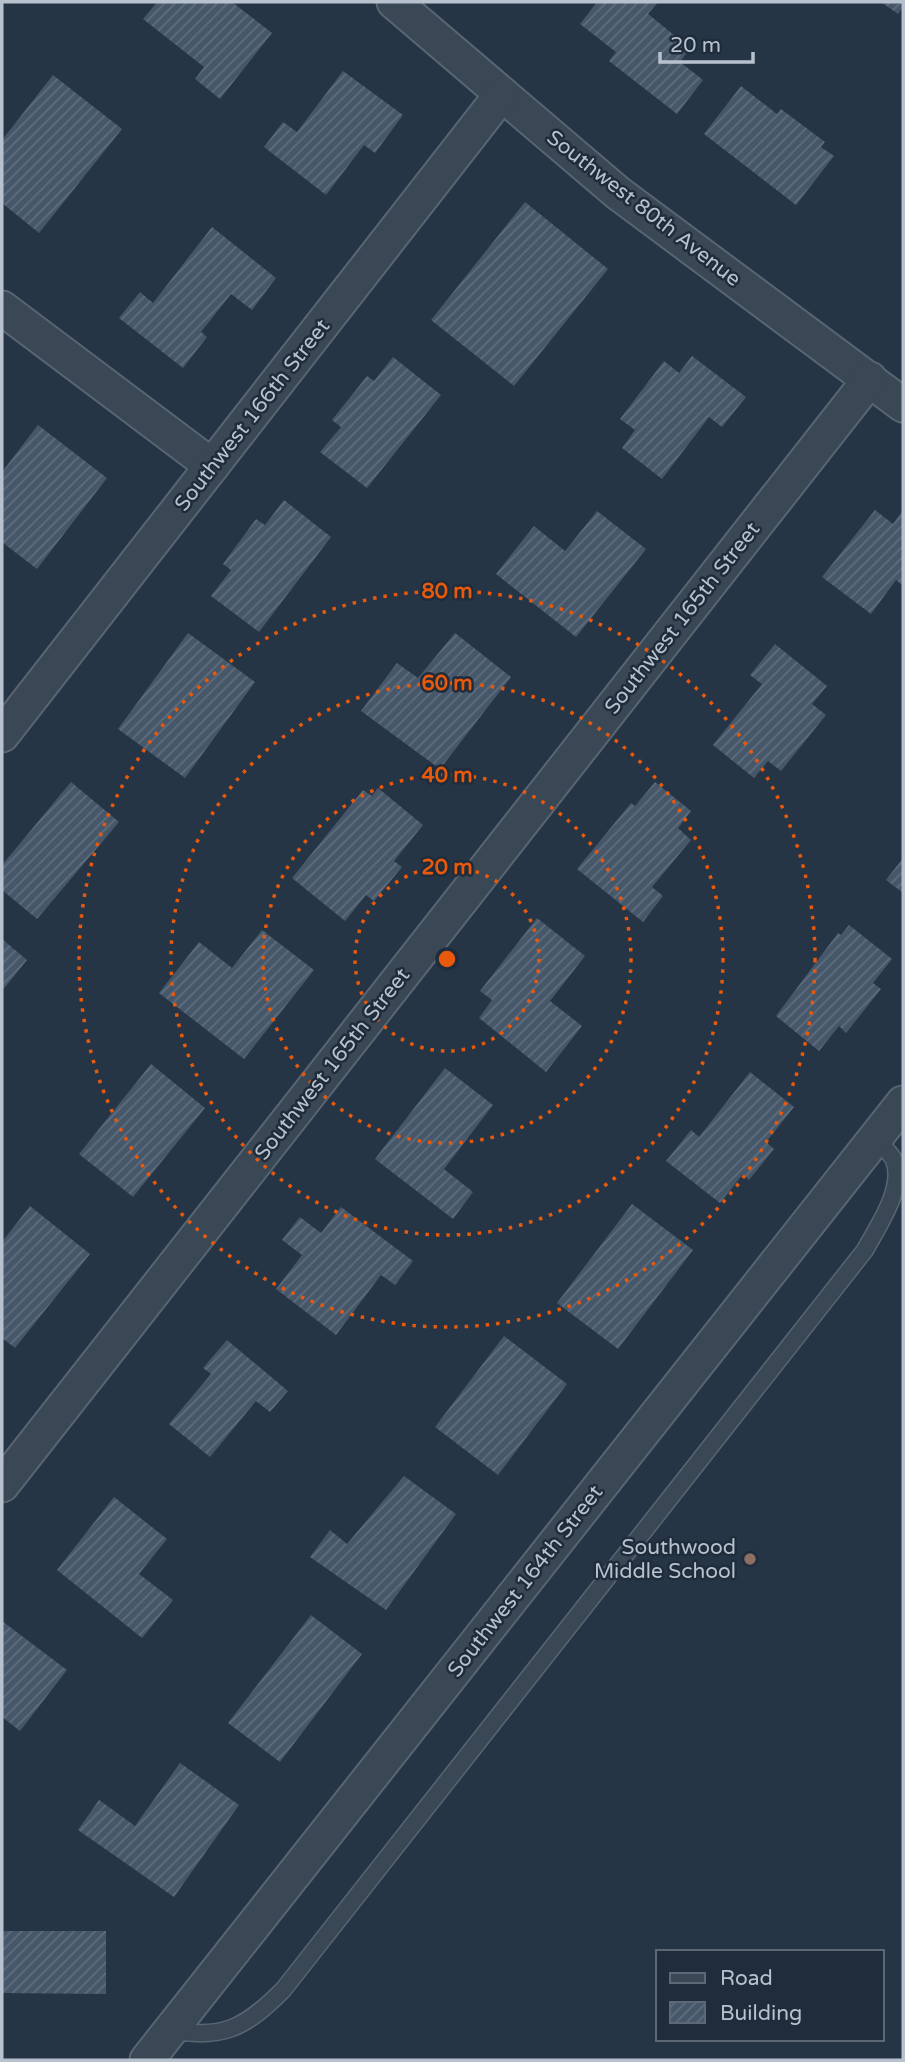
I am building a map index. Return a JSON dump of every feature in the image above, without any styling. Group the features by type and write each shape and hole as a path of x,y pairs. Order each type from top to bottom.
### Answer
{"street":[{"name":"Southwest 80th Avenue","path":"394,2 618,193 903,405"},
{"name":"Southwest 166th Street","path":"2,735 502,94"},
{"path":"2,308 212,466"},
{"name":"Southwest 165th Street","path":"2,1485 870,379"},
{"name":"Southwest 164th Street","path":"147,2060 903,1103"}],"lane":[{"path":"169,2030 214,2035 253,2016 283,1990 865,1250 889,1203 897,1176 892,1157 875,1139"}],"building":[{"path":"157,2 232,2 272,33 220,99 195,79 204,67 143,19"},
{"path":"597,2 658,2 648,14 690,48 680,62 703,80 677,114 609,61 616,52 580,24"},
{"path":"881,2 903,2 903,7 898,14"},
{"path":"343,71 403,115 375,153 364,145 326,195 264,147 283,122 297,132"},
{"path":"53,75 122,129 39,233 2,203 2,140"},
{"path":"741,86 777,114 781,109 825,142 821,147 834,156 796,205 704,134"},
{"path":"525,202 608,269 514,386 431,320"},
{"path":"212,227 276,278 252,310 231,294 201,332 207,337 183,368 119,318 140,292 153,303"},
{"path":"692,356 746,397 722,427 709,417 662,479 622,448 635,430 620,419 664,361 679,373"},
{"path":"393,357 441,395 367,488 320,452 341,427 332,420 367,376 374,381"},
{"path":"38,425 107,478 37,569 2,542 2,472"},
{"path":"284,500 331,537 259,632 211,596 231,570 223,564 256,519 265,525"},
{"path":"875,510 893,524 903,510 903,586 896,580 871,614 822,577"},
{"path":"597,511 646,549 576,637 496,574 534,526 565,551"},
{"path":"188,633 255,682 185,778 118,729"},
{"path":"455,633 511,677 440,769 361,711 397,663 418,678"},
{"path":"775,644 827,686 812,704 826,715 781,771 768,761 754,778 713,745 762,684 750,675"},
{"path":"71,782 119,822 37,919 2,890 2,865"},
{"path":"655,782 691,811 678,828 691,840 652,887 663,896 643,922 577,869 631,803 635,806"},
{"path":"378,788 423,825 394,861 402,867 374,901 366,895 345,921 292,878 363,790 372,796"},
{"path":"903,858 903,893 886,880"},
{"path":"537,918 585,956 550,1001 582,1026 546,1072 479,1018 492,1000 480,991"},
{"path":"849,925 892,959 873,983 881,989 846,1033 839,1026 819,1051 776,1016 838,933 841,935"},
{"path":"262,930 314,970 244,1059 159,993 199,942 232,968"},
{"path":"2,939 27,960 2,991"},
{"path":"151,1064 205,1108 133,1197 79,1154"},
{"path":"445,1068 493,1105 444,1169 473,1192 453,1219 375,1159"},
{"path":"750,1072 794,1107 766,1142 774,1149 749,1180 743,1174 720,1203 666,1161 691,1130 699,1137"},
{"path":"632,1204 693,1250 618,1349 557,1303"},
{"path":"30,1206 90,1254 15,1348 2,1338 2,1242"},
{"path":"341,1207 413,1261 395,1285 381,1275 336,1335 276,1289 302,1255 282,1240 300,1217 321,1233"},
{"path":"504,1336 567,1384 498,1475 435,1427"},
{"path":"227,1340 288,1391 270,1412 256,1401 210,1457 169,1424 211,1374 203,1368"},
{"path":"404,1476 456,1514 386,1610 310,1557 330,1530 347,1544"},
{"path":"114,1497 167,1539 139,1574 173,1600 142,1638 57,1570"},
{"path":"311,1615 362,1654 280,1762 228,1723"},
{"path":"2,1621 67,1670 20,1731 2,1717"},
{"path":"180,1763 239,1805 174,1897 78,1830 99,1800 135,1826"},
{"path":"2,1931 106,1931 106,1994 2,1993"}],"place":[{"name":"Southwood Middle School","path":"750,1559"}]}
